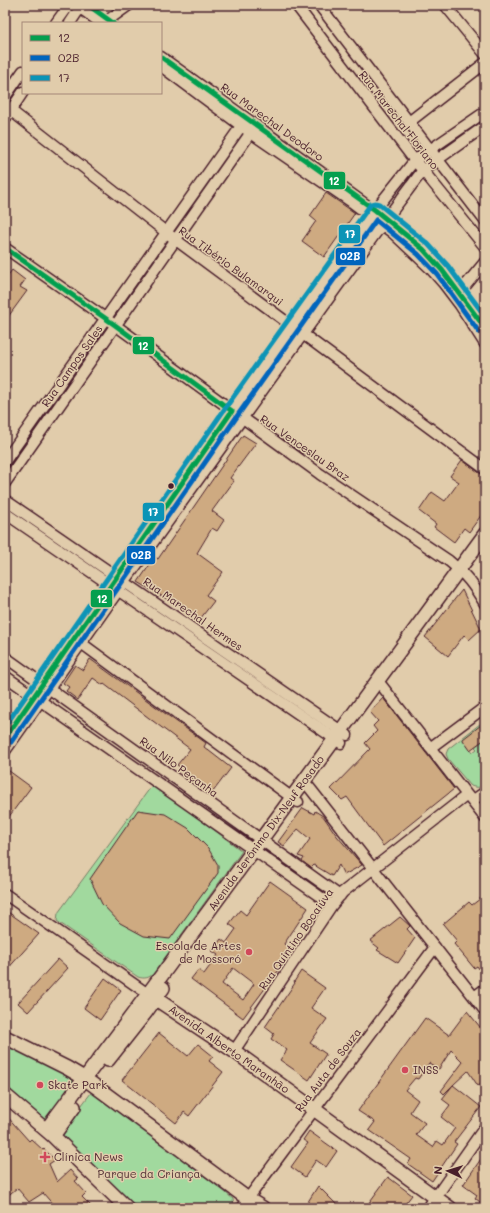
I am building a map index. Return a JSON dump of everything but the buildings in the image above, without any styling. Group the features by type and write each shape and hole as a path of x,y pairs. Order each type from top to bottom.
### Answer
{"main road":[{"name":"Avenida Jerônimo Dix-Neuf Rosado","path":"152,996 462,572 485,534"},
{"name":"Avenida Jerônimo Dix-Neuf Rosado","path":"462,572 485,547"},
{"name":"Avenida Alberto Maranhão","path":"152,996 234,1051 314,1109 432,1203 450,1208"},
{"path":"49,1133 87,1080 152,996"},
{"path":"6,1038 67,1068 87,1080 244,1203 263,1208"},
{"path":"5,1095 49,1133 127,1208"}],"street":[{"path":"57,22 69,5"},
{"path":"71,22 82,6 107,22 129,5"},
{"name":"Rua Marechal Floriano","path":"296,5 415,160 485,247"},
{"name":"Rua Marechal Floriano","path":"319,5 485,222"},
{"path":"445,5 485,54"},
{"name":"Rua Marechal Deodoro","path":"162,58 244,122"},
{"path":"409,122 485,63"},
{"name":"Rua Marechal Deodoro","path":"162,67 244,122 384,222 458,296 485,328"},
{"path":"5,97 22,72"},
{"path":"7,112 22,93"},
{"name":"Rua Tibério Bulamarqui","path":"7,112 165,232 485,469"},
{"path":"5,751 46,687 232,411 372,213 415,160 485,112"},
{"name":"Rua Campos Sales","path":"5,460 244,122"},
{"path":"120,579 242,418 423,170 485,126"},
{"name":"Rua Campos Sales","path":"5,483 254,129"},
{"name":"Rua Venceslau Braz","path":"5,248 115,325 320,474 462,572 474,585 485,604"},
{"path":"458,296 485,262"},
{"name":"Rua Marechal Deodoro","path":"458,296 485,344"},
{"name":"Rua Marechal Hermes","path":"5,500 120,579 341,737"},
{"name":"Rua Marechal Hermes","path":"5,513 114,588 341,737"},
{"path":"78,641 295,800"},
{"name":"Rua Nilo Peçanha","path":"5,657 260,847 332,905"},
{"name":"Rua Nilo Peçanha","path":"5,676 260,847 340,896"},
{"path":"380,684 485,818"},
{"path":"5,738 38,699"},
{"path":"430,748 485,708"},
{"path":"306,785 485,1011"},
{"name":"Rua Quintino Bocaiúva","path":"234,1051 332,905 340,896 373,869 469,798 485,792"},
{"name":"Avenida Alberto Maranhão","path":"5,894 152,996"},
{"name":"Rua Auta de Souza","path":"244,1203 435,947"},
{"path":"474,997 485,989"},
{"path":"432,1203 485,1127"}],"green space":[{"path":"485,720 485,722 463,740 473,752 477,749 475,747 485,739 485,784 480,787 475,787 471,786 448,759 446,754 448,749"},
{"path":"153,784 242,851 153,974 142,978 138,977 57,921 58,913"},
{"name":"Skate Park","path":"5,1044 10,1045 76,1080 48,1121 43,1122 5,1088"},
{"name":"Parque da Criança","path":"91,1093 94,1093 115,1107 226,1193 233,1199 234,1208 136,1208 65,1141 61,1132"}],"transit line":[{"name":"12","path":"88,5 112,22"},
{"name":"12","path":"162,58 375,210 423,249 442,270 485,328"},
{"name":"17","path":"5,726 226,407 371,204 379,204 428,244 448,266 485,316"},
{"name":"02B","path":"11,742 238,415 376,220 418,254 437,274 479,332"},
{"name":"12","path":"5,248 115,325 232,411 5,738"}],"place":[{"name":"Escola de Artes de Mossoró","path":"249,952"},
{"name":"INSS","path":"405,1070"},
{"name":"Skate Park","path":"40,1085"},
{"name":"Clínica News","path":"45,1157"}]}
